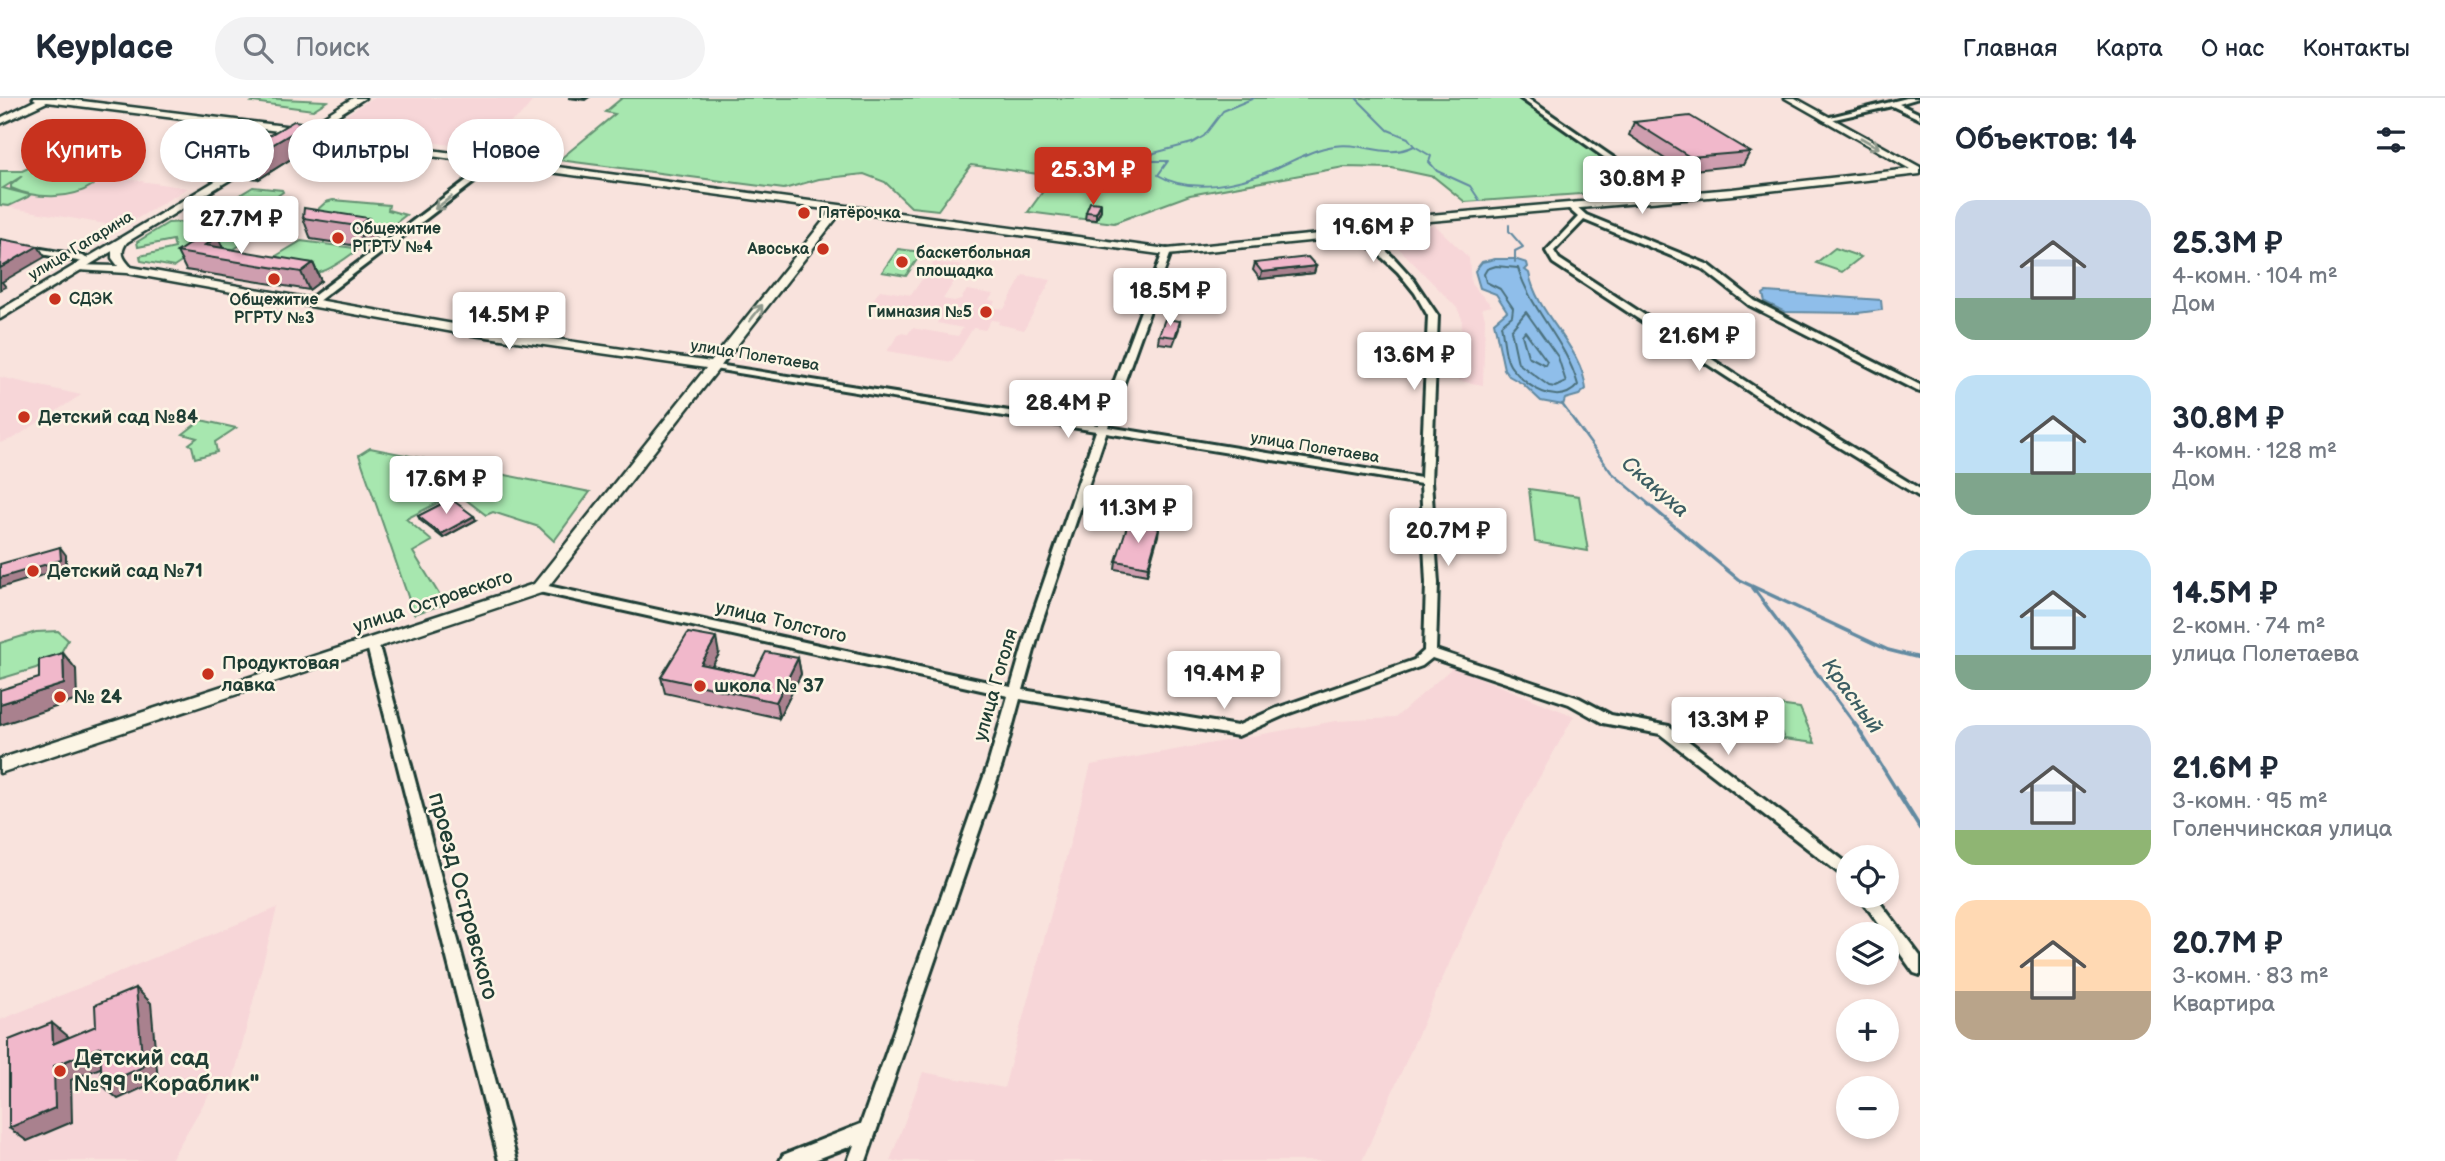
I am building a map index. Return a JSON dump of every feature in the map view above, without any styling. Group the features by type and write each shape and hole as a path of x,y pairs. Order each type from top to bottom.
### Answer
{"main road":[{"name":"улица Гагарина","path":"322,119 354,98"},
{"name":"улица Гагарина","path":"324,119 360,98"},
{"name":"улица Гагарина","path":"0,314 80,263 288,140"},
{"name":"улица Гагарина","path":"0,308 53,276 122,242 288,141"}],"street":[{"path":"0,121 44,98 288,130"},
{"path":"1523,98 1668,198"},
{"path":"1789,98 1920,171"},
{"path":"1882,98 1920,117"},
{"path":"1826,118 1916,98"},
{"path":"564,167 829,200 839,208 1167,252 1280,242 1430,218 1668,198 1920,171"},
{"path":"310,303 470,182"},
{"path":"1572,206 1583,216 1706,267 1752,303 1920,389"},
{"name":"улица Островского","path":"0,766 539,588 839,208"},
{"path":"1583,216 1550,251 1556,261 1762,396 1920,494"},
{"path":"1359,231 1406,276 1424,297 1433,316 1426,482 1432,583 1430,653 1574,701 1608,719 1664,730 1836,863"},
{"path":"122,242 117,248 117,258 127,270"},
{"path":"0,244 80,263"},
{"name":"улица Гоголя","path":"857,1161 995,765 1014,692 1102,429 1167,252"},
{"name":"улица Полетаева","path":"80,263 310,303 1426,482"},
{"name":"улица Толстого","path":"539,588 1014,692 1238,731 1282,711 1418,663 1430,653"},
{"name":"проезд Островского","path":"372,642 508,1161"},
{"path":"1875,908 1920,968"},
{"path":"789,1161 869,1130"}],"shaded area":[{"path":"373,98 535,98 515,119 447,119 447,145 433,142 433,119 339,119"},
{"path":"21,175 21,182 146,182 188,188 123,227 0,206 0,185"},
{"path":"1435,225 1469,258 1471,284 1492,306 1482,308 1485,318 1483,385 1459,381 1462,319 1457,308 1385,234 1391,230"},
{"name":"Гимназия №5","path":"934,262 964,266 943,299 961,299 967,290 993,294 989,300 995,301 992,307 1004,309 1023,275 1051,280 1024,330 991,320 985,330 973,328 952,362 887,351 900,333 908,334 912,328 958,336 963,328 937,323 942,312 932,311 928,317 868,307 880,290 911,295"},
{"name":"Детский сад №84","path":"0,377 81,395 14,438 0,443"},
{"path":"1453,667 1574,716 1502,844 1362,1161 890,1161 923,1072 1004,1088 1091,765 1336,721 1395,718"},
{"path":"277,908 232,1084 214,1086 170,1161 0,1161 0,1020"}],"green space":[{"path":"259,98 327,101 313,110 252,102"},
{"path":"622,98 1520,98 1653,189 1465,202 1434,177 1392,168 1344,167 1190,195 1114,223 1028,212 1054,176 971,165 938,210 911,207 885,182 864,174 819,179 784,189 564,161 564,156 615,114 605,112"},
{"path":"0,171 21,171 21,177 3,188 30,195 9,206 0,205"},
{"path":"21,177 21,182 93,182 93,185 84,190 53,196 21,192 11,188"},
{"path":"253,187 282,190 276,197 284,200 252,220 256,221 275,213 287,215 234,249 205,246 174,267 141,261 140,256 175,248 173,240 138,247 137,242 168,223 197,221"},
{"path":"333,200 389,205 388,210 406,215 385,231 379,232 306,220 326,202"},
{"path":"301,241 357,250 332,267 314,273 266,262"},
{"path":"1835,248 1861,257 1842,272 1816,263"},
{"name":"баскетбольная площадка","path":"898,249 922,252 906,276 882,272"},
{"path":"201,420 236,428 215,442 217,452 195,458 189,444 197,438 183,434"},
{"path":"370,448 590,492 554,541 539,527 493,512 486,515 457,493 406,519 432,541 413,552 445,604 414,614 359,455"},
{"path":"1529,489 1579,496 1588,551 1535,542"},
{"path":"58,631 68,640 59,656 36,668 0,679 0,643 36,632"},
{"path":"1770,704 1800,708 1815,743 1784,739"}],"water":[{"path":"1514,259 1527,263 1525,270 1529,273 1541,303 1576,358 1586,389 1579,395 1565,399 1563,405 1541,401 1504,369 1494,322 1507,311 1496,294 1480,288 1475,271 1482,262"},
{"path":"1766,292 1881,300 1882,310 1858,313 1785,312 1765,302 1763,294"}],"building":[{"path":"1690,116 1750,152 1690,157 1634,122"},
{"path":"288,124 288,135 274,144 274,133"},
{"path":"1673,169 1685,177 1666,179 1654,171"},
{"path":"1090,202 1101,203 1096,213 1086,212"},
{"path":"304,208 368,218 357,226 303,218"},
{"path":"203,235 218,237 205,245 313,263 301,272 177,252"},
{"path":"1,239 38,246 0,268"},
{"path":"1308,257 1316,266 1262,272 1255,263"},
{"path":"1165,319 1180,321 1175,337 1159,335"},
{"path":"451,499 474,516 441,534 418,516"},
{"path":"1128,523 1159,528 1148,567 1116,561"},
{"path":"60,547 61,560 0,578 0,564"},
{"path":"688,633 716,638 701,664 754,675 766,652 798,658 776,702 661,677"},
{"path":"63,653 64,684 0,704 0,690 39,678 39,660"},
{"path":"136,988 143,1067 102,1085 100,1047 54,1066 55,1108 9,1128 9,1040 52,1023 53,1044 96,1026 95,1005"}],"waterway":[{"path":"1149,158 1154,153 1192,143 1204,136 1223,111 1254,98"},
{"name":"Скакуха","path":"1356,98 1388,130 1408,138 1414,146"},
{"path":"1126,161 1168,161 1158,175 1185,185 1200,186 1246,179 1326,148 1344,145 1394,151 1414,146"},
{"name":"Скакуха","path":"1414,146 1431,156 1429,162 1437,171 1470,186 1480,201"},
{"name":"Скакуха","path":"1509,225 1509,231 1523,247 1515,251 1515,262"},
{"name":"Скакуха","path":"1562,404 1611,472 1650,505"},
{"name":"Скакуха","path":"1648,504 1739,580 1888,650 1920,658"},
{"name":"Красный","path":"1753,588 1858,728 1899,794"},
{"name":"Красный","path":"1898,793 1920,828"}],"place":[{"name":"Пятёрочка","path":"804,213"},
{"name":"Общежитие РГРТУ №4","path":"338,238"},
{"name":"Авоська","path":"823,249"},
{"name":"баскетбольная площадка","path":"902,262"},
{"name":"Общежитие РГРТУ №3","path":"274,279"},
{"name":"СДЭК","path":"55,299"},
{"name":"Гимназия №5","path":"986,312"},
{"name":"Детский сад №84","path":"24,417"},
{"name":"Детский сад №71","path":"33,571"},
{"name":"Продуктовая лавка","path":"208,674"},
{"name":"школа № 37","path":"700,686"},
{"name":"№ 24","path":"60,697"},
{"name":"Детский сад №99 \"Кораблик\"","path":"60,1071"}]}
